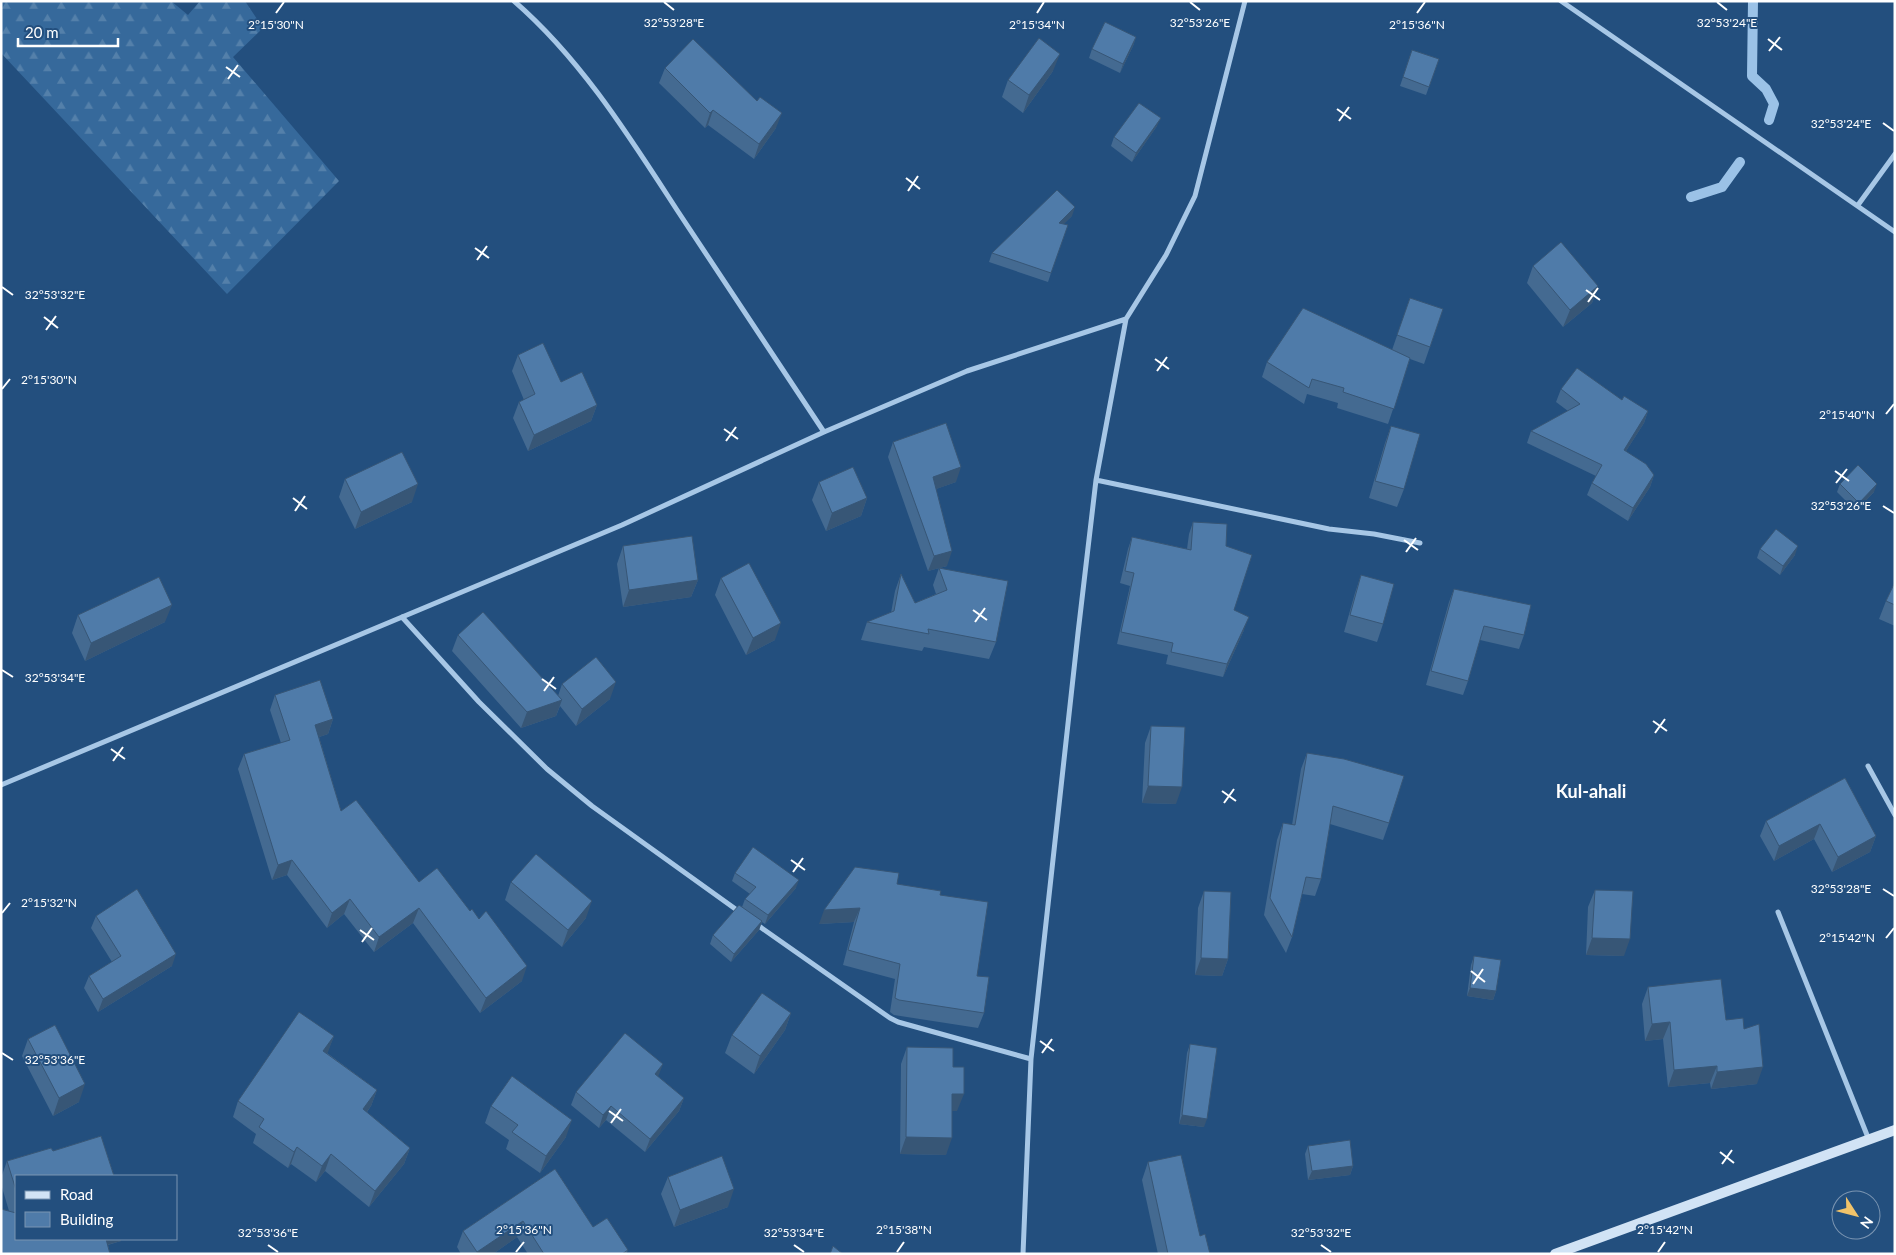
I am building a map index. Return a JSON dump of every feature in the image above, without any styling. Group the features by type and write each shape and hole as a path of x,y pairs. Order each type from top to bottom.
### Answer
{"street":[{"path":"514,1 572,60 614,114 824,432"},
{"path":"1023,1254 1031,1059 1096,480 1126,319 1166,255 1195,196 1245,1"},
{"path":"1561,1 1895,232"},
{"path":"1858,205 1895,154"},
{"path":"1,786 622,525 824,432 967,371 1126,319"},
{"path":"1096,480 1329,529 1374,534 1420,543"},
{"path":"402,617 479,702 546,769 592,806 774,937 898,1022 1031,1059"},
{"path":"1868,766 1895,815"},
{"path":"1778,912 1869,1140"},
{"path":"1555,1254 1895,1130"}],"green space":[{"path":"1,1 171,1 188,15 200,1 245,1 263,28 233,57 339,181 227,294 1,53"}],"building":[{"path":"1105,22 1136,37 1123,64 1092,49"},
{"path":"1039,38 1060,54 1029,95 1008,80"},
{"path":"693,39 757,101 760,97 782,113 759,144 713,110 710,113 665,68"},
{"path":"1412,50 1439,59 1429,87 1403,77"},
{"path":"1139,103 1161,118 1136,153 1114,137"},
{"path":"1057,190 1075,207 1059,223 1068,225 1051,273 992,253"},
{"path":"1561,242 1598,286 1570,310 1533,266"},
{"path":"1410,298 1443,309 1430,347 1397,335"},
{"path":"1303,308 1410,358 1394,409 1343,392 1344,388 1312,379 1309,388 1267,362"},
{"path":"543,343 561,382 582,372 597,405 534,435 519,402 535,394 518,355"},
{"path":"1577,368 1622,400 1624,396 1648,411 1624,450 1646,464 1654,475 1633,508 1592,483 1602,465 1531,431 1580,404 1561,389"},
{"path":"946,423 961,467 933,477 952,551 934,556 893,442"},
{"path":"1391,426 1420,434 1404,489 1375,481"},
{"path":"402,452 418,484 361,512 345,479"},
{"path":"1858,465 1877,484 1859,503 1840,484"},
{"path":"853,467 867,498 832,513 819,482"},
{"path":"1193,522 1227,524 1226,546 1252,555 1234,610 1249,617 1227,664 1171,652 1173,643 1121,632 1134,573 1125,571 1132,537 1191,550"},
{"path":"1776,529 1798,546 1783,566 1760,549"},
{"path":"692,536 698,580 629,590 623,546"},
{"path":"749,563 781,623 753,638 721,578"},
{"path":"939,568 1008,581 996,642 928,629 929,634 867,622 894,611 901,574 915,603 947,590"},
{"path":"1361,575 1394,584 1383,624 1350,615"},
{"path":"159,577 172,605 91,643 78,615"},
{"path":"1895,582 1895,605 1886,601"},
{"path":"1454,589 1531,605 1524,635 1484,626 1468,681 1431,671"},
{"path":"483,612 562,700 527,712 458,635"},
{"path":"596,657 616,682 582,709 562,684"},
{"path":"320,680 333,719 315,725 341,811 356,800 419,882 437,868 470,911 472,909 479,919 486,911 527,966 486,998 419,908 379,937 350,899 332,913 292,860 278,865 244,754 290,740 275,695"},
{"path":"1151,726 1185,727 1182,787 1148,786"},
{"path":"1307,753 1344,759 1404,776 1389,823 1333,806 1321,879 1306,877 1292,937 1270,898 1283,823 1295,825"},
{"path":"1845,778 1876,836 1838,857 1820,824 1779,846 1766,821"},
{"path":"753,847 799,880 768,915 745,899 756,887 735,873"},
{"path":"536,854 592,901 568,930 511,882"},
{"path":"855,867 899,873 897,884 941,891 940,895 988,902 977,976 989,977 984,1013 899,1000 895,998 900,964 848,950 860,908 824,910"},
{"path":"137,889 176,954 103,999 89,976 121,956 96,916"},
{"path":"1595,890 1633,891 1630,939 1592,938"},
{"path":"1204,891 1231,892 1228,959 1201,958"},
{"path":"739,905 762,921 734,954 713,935"},
{"path":"1474,956 1501,960 1496,991 1470,988"},
{"path":"1721,979 1726,1020 1743,1018 1744,1029 1759,1024 1763,1067 1717,1072 1717,1066 1674,1070 1670,1022 1652,1024 1648,987"},
{"path":"762,993 791,1013 760,1056 732,1035"},
{"path":"299,1012 334,1036 323,1051 377,1090 363,1109 410,1148 375,1191 331,1154 322,1166 297,1147 294,1152 259,1127 264,1119 238,1101"},
{"path":"55,1025 85,1084 59,1098 28,1039"},
{"path":"625,1033 663,1064 655,1074 684,1098 650,1139 611,1106 603,1115 576,1092"},
{"path":"1190,1044 1217,1048 1207,1119 1182,1115"},
{"path":"907,1047 953,1048 953,1067 964,1067 964,1094 952,1094 952,1138 906,1137"},
{"path":"512,1076 572,1120 546,1156 512,1132 518,1125 491,1106"},
{"path":"101,1136 114,1175 15,1175 15,1187 7,1161 51,1148 53,1151"},
{"path":"1350,1140 1353,1166 1312,1171 1308,1146"},
{"path":"1181,1155 1200,1236 1205,1234 1210,1254 1168,1254 1148,1162"},
{"path":"722,1156 734,1189 680,1210 668,1177"},
{"path":"555,1169 593,1227 607,1218 628,1250 622,1254 544,1254 523,1221 477,1252 463,1231"},
{"path":"1,1209 15,1213 15,1240 106,1240 110,1254 1,1254"},
{"path":"833,1246 843,1254 830,1254"}],"waterway":[{"path":"1753,1 1752,76 1766,89 1774,104 1769,120"},
{"path":"1691,197 1722,187 1740,162"}],"district":[{"name":"Kul-ahali","path":"1591,791"}]}
